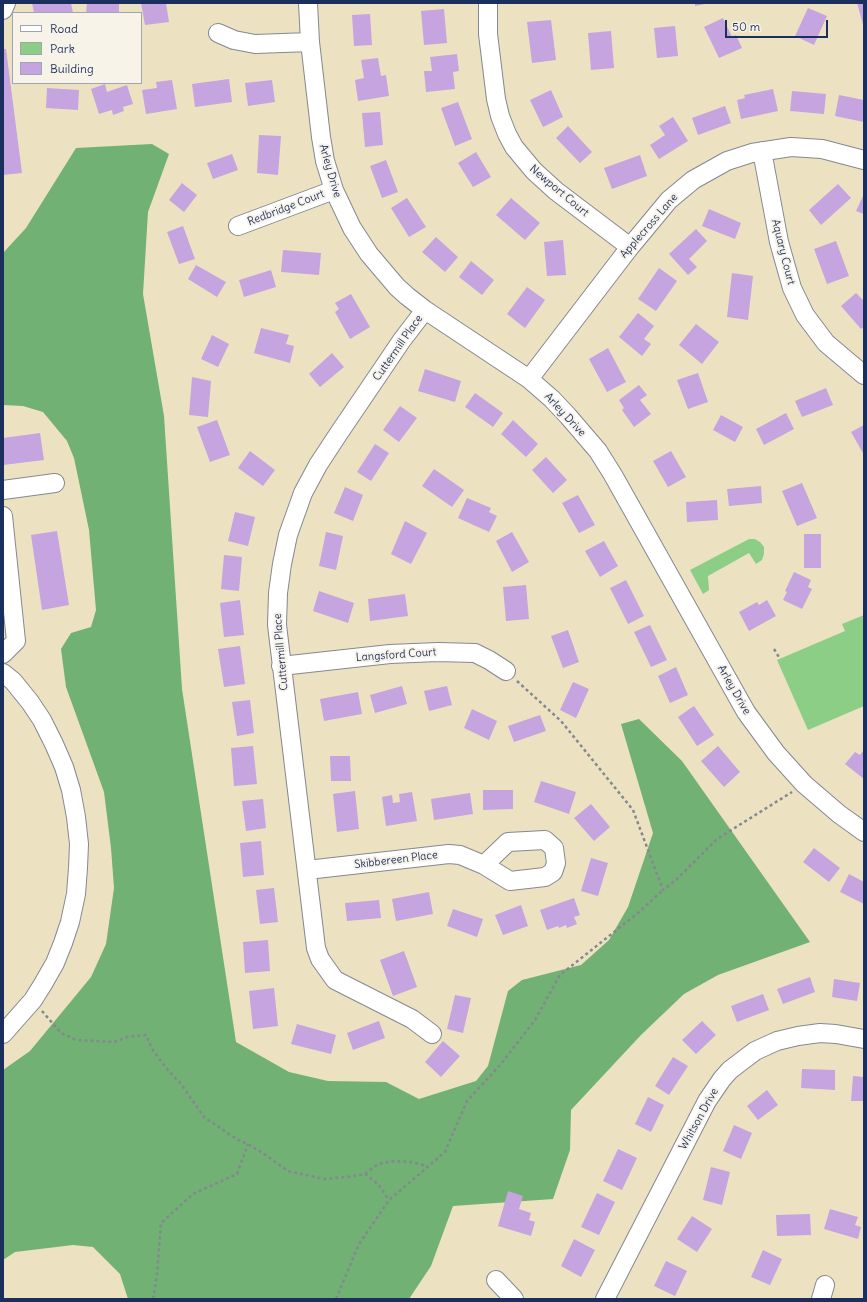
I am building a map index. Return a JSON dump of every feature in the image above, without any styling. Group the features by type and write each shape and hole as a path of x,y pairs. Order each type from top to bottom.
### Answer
{"street":[{"path":"3,10 6,3"},
{"name":"Arley Drive","path":"308,3 310,42 325,161 334,190 352,228 369,254 397,287 425,310 529,380 552,399 598,452 613,475 746,712 776,753 804,784 839,814 864,832"},
{"name":"Newport Court","path":"488,3 488,34 496,99 500,116 514,147 534,171 556,191 630,247"},
{"path":"218,33 234,40 255,44 310,42"},
{"name":"Applecross Lane","path":"529,380 630,247 669,200 693,180 727,161 762,151 791,147 822,149 864,160"},
{"name":"Aquary Court","path":"762,151 779,242 792,288 804,315 826,343 864,375"},
{"name":"Redbridge Court","path":"238,226 334,190"},
{"name":"Cuttermill Place","path":"425,310 402,340 322,458 303,493 288,535 282,564 278,593 277,625 316,948 320,959 335,980 412,1018 432,1034"},
{"path":"3,490 55,482"},
{"path":"3,516 16,641 3,654"},
{"name":"Langsford Court","path":"281,666 390,654 438,652 475,653 506,671"},
{"path":"3,673 13,681 30,702 42,720 54,744 67,778 76,817 79,844 76,894 70,922 55,963 33,1000 3,1034"},
{"name":"Skibbereen Place","path":"307,870 442,854 460,855 484,865"},
{"name":"Whitson Drive","path":"605,1299 707,1101 730,1070 755,1051 777,1041 798,1036 820,1033 864,1039"},
{"path":"496,1280 514,1299"}],"path":[{"path":"774,649 780,659"},
{"path":"506,671 561,721 632,810 663,890"},
{"path":"336,1299 359,1244 389,1200 445,1152 467,1101 500,1064 535,1020 560,975 638,913 677,879 717,839 804,784"},
{"path":"33,1000 61,1033 76,1040 114,1042 127,1037 146,1035 152,1049 167,1069 181,1084 204,1117 238,1140 248,1144 267,1156 288,1171 324,1178 347,1177 365,1174 378,1164 393,1161 411,1162 427,1166"},
{"path":"153,1299 157,1275 161,1223 193,1194 238,1174 248,1144"},
{"path":"365,1174 378,1184 389,1200"}],"green space":[{"path":"152,144 169,154 148,212 143,294 164,416 182,689 236,1042 289,1072 328,1081 386,1082 419,1099 476,1081 488,1066 508,991 522,980 581,965 609,940 628,907 653,833 621,724 639,719 682,761 810,942 718,975 684,994 641,1035 571,1110 570,1150 553,1199 453,1206 431,1266 409,1299 128,1299 120,1274 93,1247 73,1245 15,1252 3,1260 3,1070 30,1051 91,977 106,944 114,888 104,792 66,687 61,649 71,633 91,627 96,610 89,530 74,458 67,441 43,412 23,406 3,405 3,253 26,228 76,148"},
{"path":"749,539 755,539 764,547 762,560 756,564 749,553 708,576 709,590 703,594 690,570"},
{"path":"864,615 864,706 808,730 777,660 845,631 842,624"}],"building":[{"path":"32,3 71,3 73,12 34,12"},
{"path":"87,3 119,3 119,12 86,12"},
{"path":"141,3 166,3 169,22 145,25"},
{"path":"695,3 705,3 705,4 695,6"},
{"path":"857,3 864,3 864,28"},
{"path":"808,8 827,16 814,45 795,36"},
{"path":"444,9 447,43 424,45 421,11"},
{"path":"370,14 372,45 354,46 352,15"},
{"path":"723,18 732,37 736,35 742,48 719,58 704,27"},
{"path":"551,20 556,60 532,63 527,22"},
{"path":"675,26 678,56 657,58 654,28"},
{"path":"611,31 614,68 591,70 588,33"},
{"path":"3,49 6,49 22,173 3,175"},
{"path":"457,54 459,71 453,72 455,89 426,92 424,71 432,71 430,57"},
{"path":"378,58 381,76 386,75 389,96 358,101 355,80 364,78 361,60"},
{"path":"229,79 232,102 195,107 192,84"},
{"path":"172,80 177,109 146,114 142,90 157,88 156,82"},
{"path":"272,80 275,102 248,106 245,83"},
{"path":"105,84 107,92 127,85 133,104 123,107 124,111 113,115 112,110 99,114 91,89"},
{"path":"47,88 79,90 78,110 46,108"},
{"path":"773,89 778,111 741,119 737,100 745,98 744,95"},
{"path":"551,90 563,117 543,127 530,100"},
{"path":"792,91 826,94 824,114 790,111"},
{"path":"839,95 864,100 864,122 835,116"},
{"path":"458,102 472,139 455,146 441,108"},
{"path":"725,106 731,123 698,135 692,118"},
{"path":"380,112 383,145 365,147 362,113"},
{"path":"673,117 688,141 659,159 650,145 665,135 659,126"},
{"path":"568,126 592,152 580,163 556,138"},
{"path":"259,135 281,136 278,175 257,173"},
{"path":"476,152 491,177 473,187 458,163"},
{"path":"232,154 238,170 213,179 207,163"},
{"path":"640,155 647,176 612,189 604,168"},
{"path":"386,160 398,192 382,198 370,166"},
{"path":"182,183 197,195 184,212 169,200"},
{"path":"838,184 851,198 821,225 809,210"},
{"path":"864,194 864,214 856,211"},
{"path":"407,198 426,227 409,237 391,208"},
{"path":"511,198 540,223 525,240 496,215"},
{"path":"709,209 741,223 735,239 702,226"},
{"path":"183,226 195,259 179,264 167,232"},
{"path":"696,229 707,241 689,259 697,267 688,275 669,254"},
{"path":"436,237 458,257 445,272 422,252"},
{"path":"563,240 566,275 547,276 544,242"},
{"path":"836,241 849,276 827,284 814,249"},
{"path":"283,250 321,253 319,275 281,272"},
{"path":"471,261 494,280 482,295 459,277"},
{"path":"196,265 226,282 217,297 188,279"},
{"path":"659,268 677,281 656,311 638,299"},
{"path":"271,270 276,287 244,297 239,280"},
{"path":"732,273 753,276 748,320 727,317"},
{"path":"527,287 545,300 525,328 507,314"},
{"path":"856,293 864,301 864,327 861,329 841,306"},
{"path":"351,294 370,327 350,339 335,312 339,309 335,303"},
{"path":"638,313 654,326 644,339 651,344 642,356 619,337"},
{"path":"696,324 719,342 702,364 679,345"},
{"path":"261,328 289,335 286,344 294,346 290,363 254,353"},
{"path":"212,335 229,344 218,367 201,359"},
{"path":"608,348 626,382 607,392 589,359"},
{"path":"332,353 344,367 320,387 309,374"},
{"path":"425,369 461,381 455,402 418,391"},
{"path":"698,373 708,402 688,409 677,380"},
{"path":"192,377 211,381 208,417 189,415"},
{"path":"639,385 647,395 640,400 651,414 634,427 622,410 624,408 619,400"},
{"path":"826,388 833,405 802,417 795,401"},
{"path":"475,393 503,413 493,427 465,407"},
{"path":"400,406 417,418 399,442 383,430"},
{"path":"786,413 794,429 764,445 756,429"},
{"path":"721,415 743,427 735,442 713,430"},
{"path":"217,420 230,455 210,462 197,427"},
{"path":"513,420 538,444 526,457 501,434"},
{"path":"864,425 864,455 851,432"},
{"path":"40,433 44,460 3,465 3,438"},
{"path":"375,444 389,453 371,481 357,472"},
{"path":"250,451 275,470 263,486 238,468"},
{"path":"671,451 686,477 668,487 653,461"},
{"path":"546,457 567,480 553,493 532,470"},
{"path":"434,469 464,490 452,507 422,486"},
{"path":"802,483 817,518 797,526 782,491"},
{"path":"761,486 762,503 729,506 727,489"},
{"path":"345,487 363,495 353,521 334,513"},
{"path":"578,495 595,525 579,533 562,503"},
{"path":"467,498 491,508 489,512 497,516 489,532 458,518"},
{"path":"717,500 718,520 687,522 686,502"},
{"path":"235,512 255,517 248,546 228,541"},
{"path":"405,521 427,533 411,564 391,554"},
{"path":"57,531 69,605 42,610 31,535"},
{"path":"326,532 343,536 336,570 319,566"},
{"path":"512,532 529,562 512,572 496,541"},
{"path":"804,534 821,534 821,568 804,568"},
{"path":"604,541 618,566 600,577 585,551"},
{"path":"224,555 242,557 239,591 221,589"},
{"path":"794,572 811,580 808,587 812,589 802,609 783,600 787,592 785,591"},
{"path":"626,580 644,616 628,624 610,588"},
{"path":"526,585 529,619 506,621 503,587"},
{"path":"319,591 354,603 348,623 313,611"},
{"path":"405,594 408,616 370,621 368,599"},
{"path":"240,600 244,635 224,637 220,603"},
{"path":"767,600 776,616 749,631 739,612 757,602 759,605"},
{"path":"650,625 667,660 651,667 634,632"},
{"path":"568,630 579,662 563,668 551,636"},
{"path":"240,646 245,684 224,687 218,649"},
{"path":"676,667 688,695 670,703 658,676"},
{"path":"573,682 589,689 576,718 560,710"},
{"path":"402,686 407,704 375,713 370,695"},
{"path":"447,686 452,705 429,711 424,691"},
{"path":"358,692 362,714 324,721 320,699"},
{"path":"250,700 254,733 237,736 232,702"},
{"path":"694,706 714,735 697,746 678,717"},
{"path":"472,709 497,721 489,740 464,728"},
{"path":"540,715 546,731 514,742 508,726"},
{"path":"253,746 257,784 234,786 231,748"},
{"path":"718,746 740,772 724,787 701,761"},
{"path":"863,751 864,779 845,764 855,752 860,755"},
{"path":"330,756 350,756 351,781 331,781"},
{"path":"541,781 576,792 569,814 534,802"},
{"path":"483,790 513,790 513,809 483,810"},
{"path":"355,791 359,829 337,832 333,794"},
{"path":"412,792 417,821 386,826 382,797 392,795 393,803 400,802 399,794"},
{"path":"470,793 473,814 434,820 431,799"},
{"path":"263,799 266,828 246,831 242,801"},
{"path":"591,804 610,827 594,841 574,818"},
{"path":"261,841 264,875 243,877 240,843"},
{"path":"814,848 840,868 829,882 803,862"},
{"path":"591,858 608,863 598,896 581,891"},
{"path":"849,874 864,882 864,904 840,892"},
{"path":"274,888 278,922 260,924 256,890"},
{"path":"429,892 433,914 396,921 392,899"},
{"path":"574,898 580,915 574,917 577,924 567,928 566,925 547,930 540,910"},
{"path":"379,900 381,918 347,921 345,903"},
{"path":"521,905 528,926 503,935 495,915"},
{"path":"453,909 483,919 477,937 447,926"},
{"path":"268,940 270,971 245,973 243,942"},
{"path":"404,951 417,987 393,996 380,960"},
{"path":"810,977 815,992 783,1004 777,989"},
{"path":"834,979 860,983 857,1001 832,997"},
{"path":"274,988 278,1026 253,1029 249,991"},
{"path":"763,994 769,1010 737,1022 731,1006"},
{"path":"455,995 471,998 463,1033 447,1029"},
{"path":"379,1021 385,1038 353,1050 347,1033"},
{"path":"702,1021 716,1035 696,1054 682,1040"},
{"path":"297,1024 336,1035 331,1054 291,1044"},
{"path":"443,1041 460,1056 441,1077 425,1062"},
{"path":"673,1057 688,1066 669,1095 655,1086"},
{"path":"802,1069 835,1070 835,1090 801,1088"},
{"path":"853,1076 864,1077 864,1101 851,1101"},
{"path":"767,1090 778,1105 758,1120 747,1106"},
{"path":"648,1097 664,1105 651,1132 635,1124"},
{"path":"734,1125 752,1133 741,1159 723,1151"},
{"path":"618,1149 637,1158 622,1190 603,1181"},
{"path":"711,1167 730,1172 722,1205 703,1200"},
{"path":"508,1191 523,1196 519,1209 531,1213 529,1220 535,1222 531,1236 498,1226"},
{"path":"597,1193 615,1202 599,1235 581,1227"},
{"path":"830,1209 858,1217 855,1225 861,1227 858,1239 824,1229"},
{"path":"810,1214 811,1235 777,1236 776,1215"},
{"path":"692,1216 712,1229 697,1252 677,1239"},
{"path":"574,1239 595,1250 581,1277 561,1266"},
{"path":"763,1250 782,1259 770,1285 751,1277"},
{"path":"666,1261 687,1271 675,1296 654,1286"}]}
